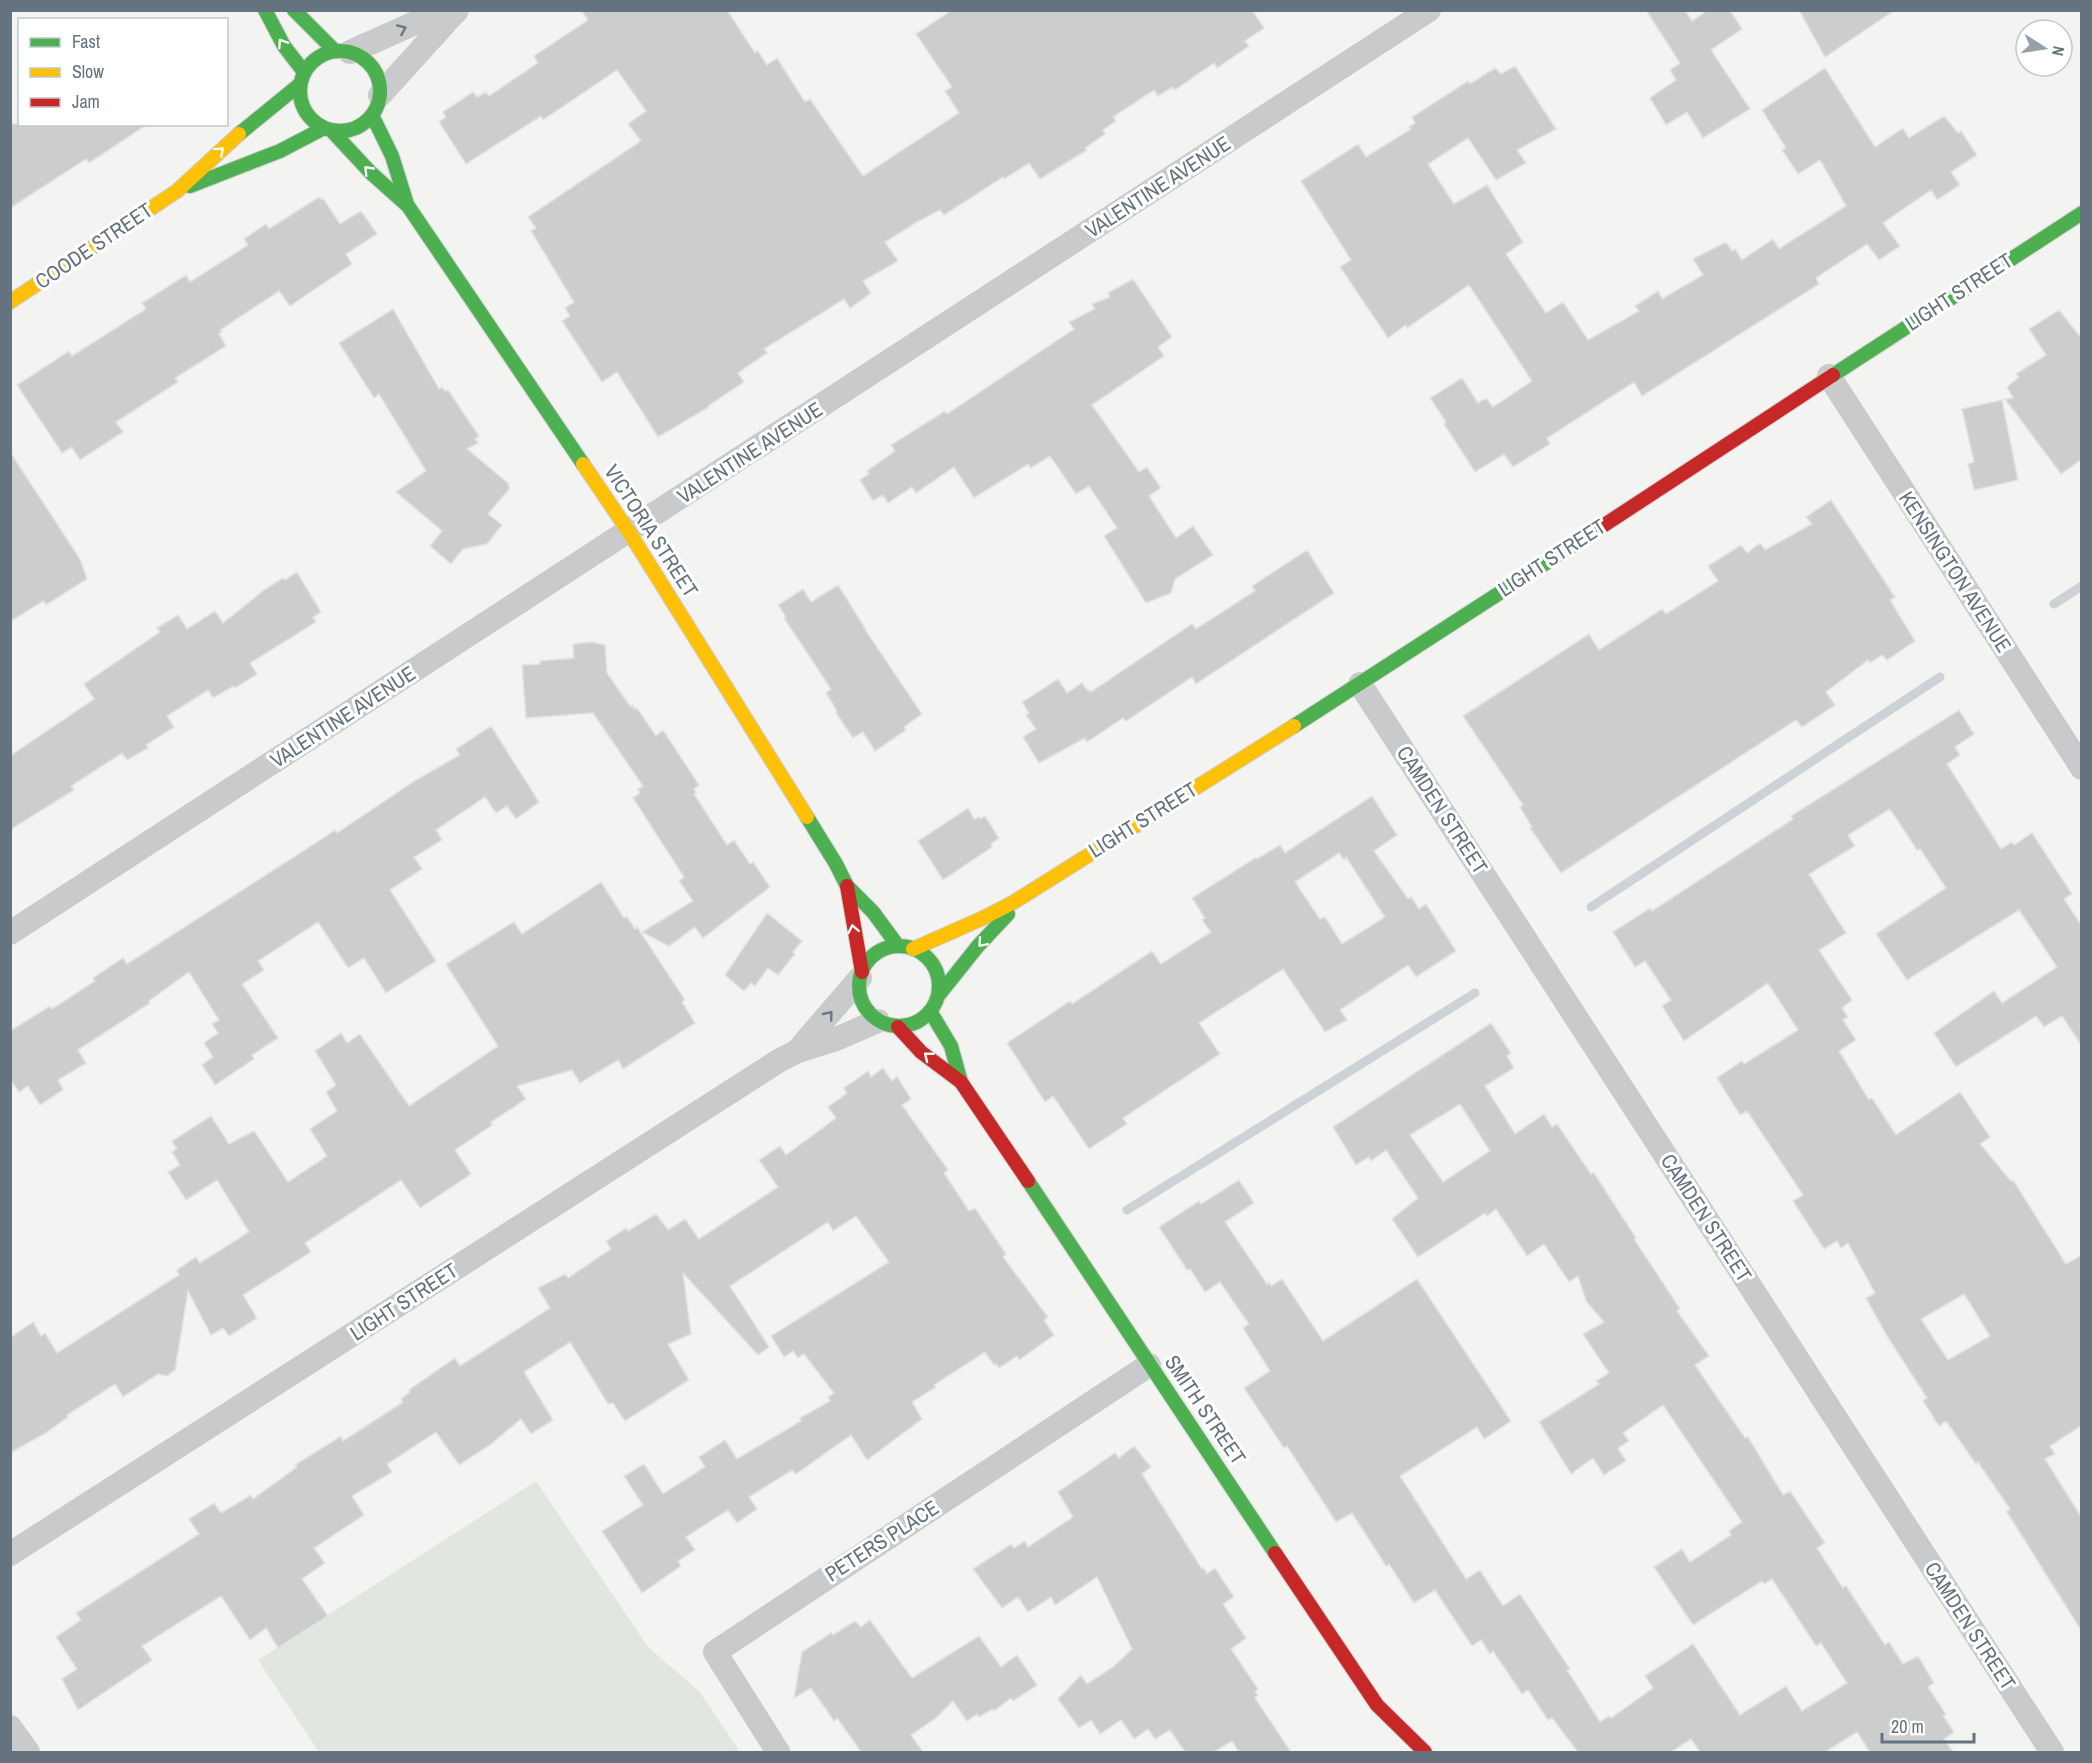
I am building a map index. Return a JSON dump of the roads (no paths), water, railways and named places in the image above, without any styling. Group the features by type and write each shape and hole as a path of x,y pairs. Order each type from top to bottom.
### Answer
{"street":[{"path":"265,10 302,79"},
{"path":"294,10 342,51 360,56 369,63 380,83 376,105"},
{"name":"VALENTINE AVENUE","path":"10,933 1429,10"},
{"path":"456,11 376,105 364,123 354,129 343,131 328,129 313,121 304,111 300,98 302,79 311,62 322,54 342,51 415,23 456,11"},
{"name":"COODE STREET","path":"10,302 177,191 221,149 302,79"},
{"name":"VICTORIA STREET","path":"376,105 408,206"},
{"name":"COODE STREET","path":"177,191 280,151 328,129"},
{"name":"VICTORIA STREET","path":"328,129 371,173 408,206 629,532 830,854 847,886 873,912 898,946"},
{"name":"LIGHT STREET","path":"912,949 988,918 1021,900 1360,684 2082,213"},
{"name":"KENSINGTON AVENUE","path":"1829,376 2082,768"},
{"name":"CAMDEN STREET","path":"1360,684 2052,1752"},
{"name":"VICTORIA STREET","path":"847,886 861,975"},
{"name":"LIGHT STREET","path":"938,996 978,946 1021,900"},
{"path":"898,946 923,954 937,973 939,984 938,996 930,1011 921,1020 910,1025 888,1024 869,1013 862,1002 859,991 861,975 876,953 898,946"},
{"name":"LIGHT STREET","path":"798,1051 861,975"},
{"name":"SMITH STREET","path":"930,1011 951,1046 961,1082"},
{"name":"LIGHT STREET","path":"10,1554 798,1051 888,1024"},
{"name":"SMITH STREET","path":"888,1024 961,1082 984,1112 1149,1365 1377,1705 1425,1752"},
{"name":"PETERS PLACE","path":"778,1752 715,1652 1149,1365"},
{"path":"10,1727 28,1752"}],"waterway":[{"path":"2054,604 2082,586"},
{"path":"1591,907 1940,677"},
{"path":"1127,1210 1475,993"}]}
